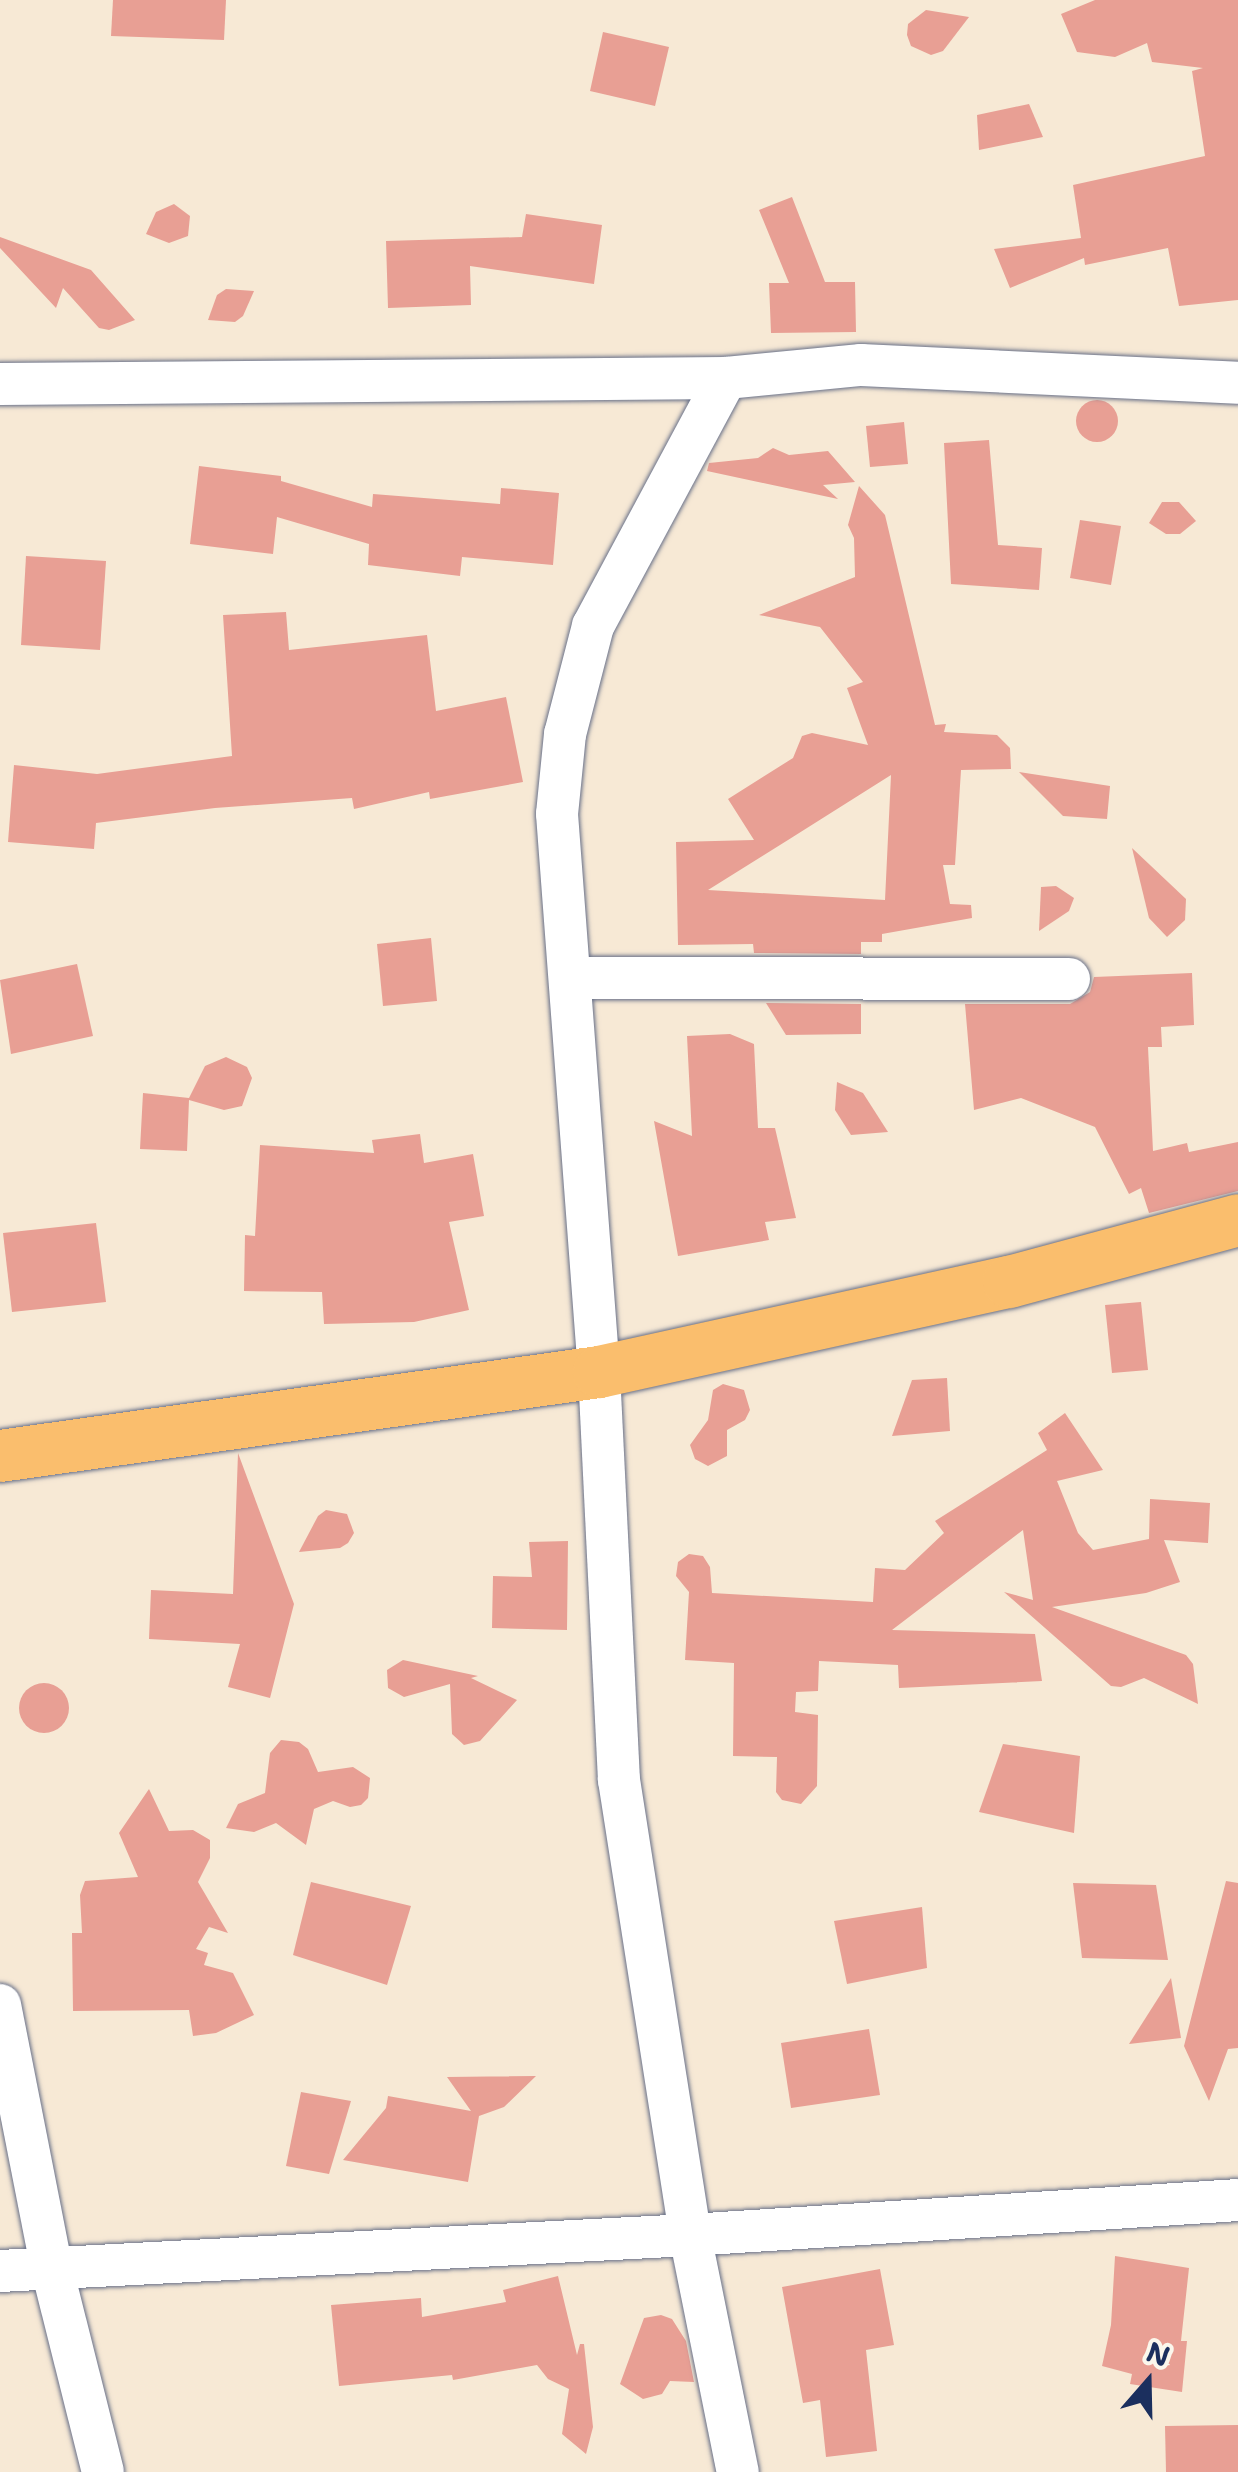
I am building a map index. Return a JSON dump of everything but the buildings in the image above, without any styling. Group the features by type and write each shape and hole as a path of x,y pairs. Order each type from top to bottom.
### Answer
{"main road":[{"path":"0,1456 600,1372 1008,1282 1238,1220"}],"street":[{"path":"0,384 726,378 861,365 1238,383"},
{"path":"726,378 593,626 565,734 557,814 600,1372 620,1780 690,2235 738,2472"},
{"path":"570,978 1069,980"},
{"path":"0,2004 51,2265 103,2472"},
{"path":"0,2271 51,2265 690,2235 1238,2200"}]}
